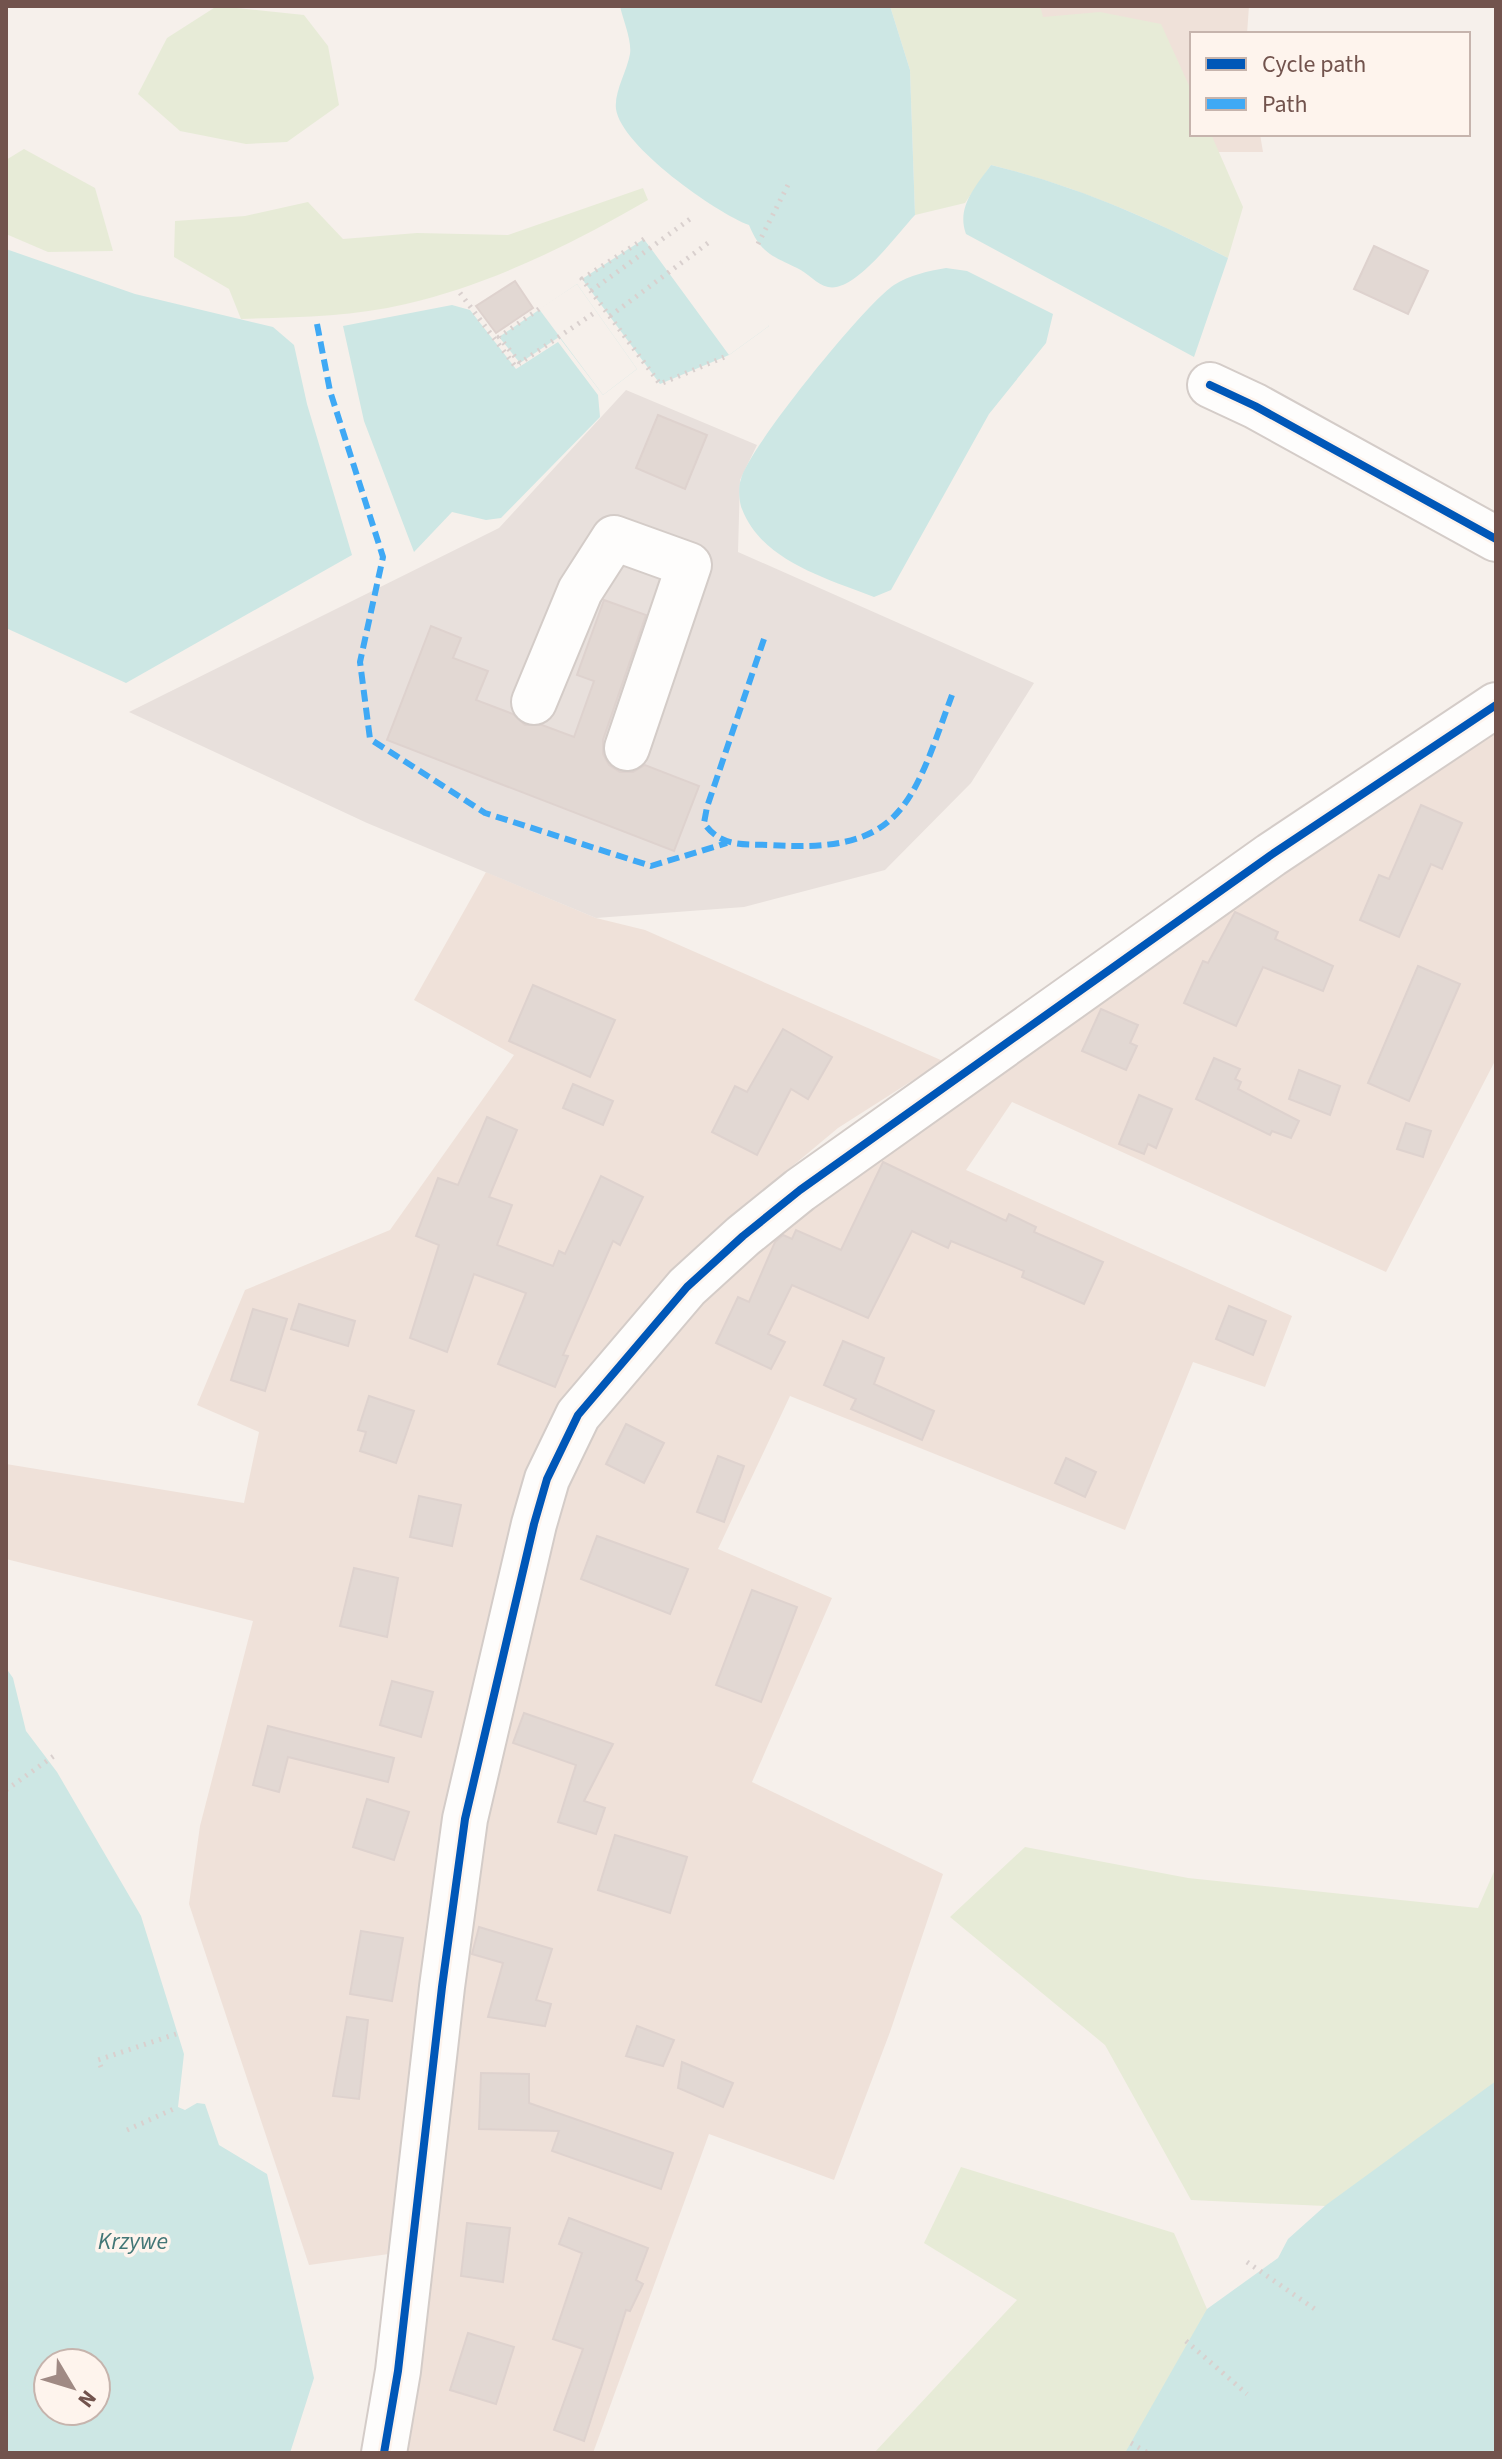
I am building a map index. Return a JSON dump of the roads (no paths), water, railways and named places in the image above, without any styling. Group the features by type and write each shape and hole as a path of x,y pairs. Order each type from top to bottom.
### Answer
{"street":[{"path":"1210,385 1255,406 1496,539"},
{"path":"534,702 580,591 614,538 689,565 627,748"},
{"path":"384,2453 398,2371 442,1987 465,1819 534,1524 547,1479 578,1415 687,1287 800,1190 1271,855 1496,705"}],"water":[{"path":"620,6 890,6 910,70 915,215 863,272 839,286 824,286 767,252 749,225 715,207 672,176 634,141 622,124 616,102 630,48"},
{"path":"991,165 1112,204 1228,258 1194,357 966,234 966,206"},
{"path":"644,239 650,247 769,326 729,355 660,384 582,279"},
{"path":"6,249 135,294 273,327 294,345 307,404 352,555 126,683 6,628"},
{"path":"946,268 967,271 1053,314 1046,343 989,414 891,590 874,597 816,575 780,555 764,542 751,527 742,509 740,482 764,438 859,318 894,285 926,272"},
{"path":"577,284 637,369 603,395 559,337 520,363 499,337"},
{"path":"452,305 470,310 516,369 558,342 598,395 600,417 501,518 486,520 452,512 414,552 364,421 343,326"},
{"name":"Krzywe","path":"6,1668 13,1678 26,1731 57,1772 141,1916 184,2054 178,2107 185,2110 197,2103 205,2104 219,2145 267,2174 314,2378 290,2453 6,2453"},
{"path":"1496,2081 1496,2453 1125,2453 1207,2309 1278,2258 1288,2239 1326,2205"}]}
